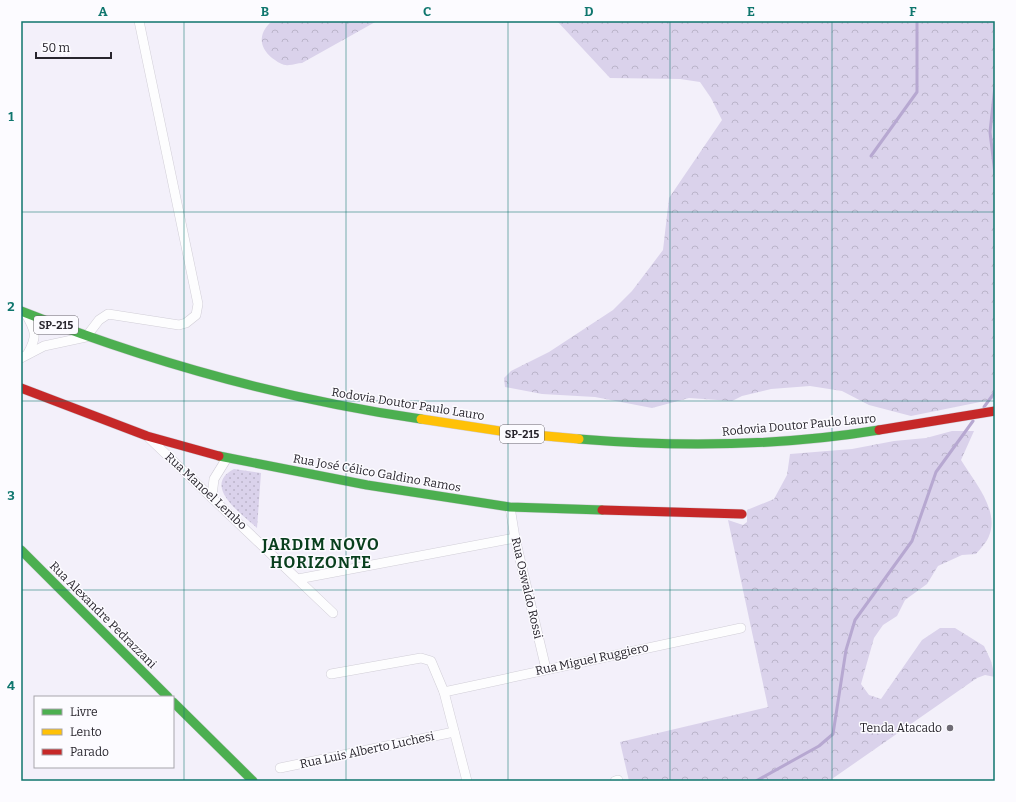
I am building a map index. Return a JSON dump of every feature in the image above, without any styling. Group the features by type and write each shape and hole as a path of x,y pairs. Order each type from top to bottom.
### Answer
{"main road":[{"name":"Rodovia Doutor Paulo Lauro","path":"23,312 86,337 204,374 280,394 357,410 528,434 604,441 737,444 856,434 994,411"},
{"name":"Rua José Célico Galdino Ramos","path":"21,388 147,436 227,458 368,485 510,507 742,514"},
{"name":"Rua Alexandre Pedrazzani","path":"21,550 167,696"},
{"path":"174,703 253,781"}],"street":[{"path":"25,356 53,343 86,337 99,320 108,314 179,325 193,319 197,310 138,21"},
{"path":"23,312 34,329 35,334 34,344 25,356"},
{"name":"Rua Manoel Lembo","path":"147,436 212,496 333,613"},
{"path":"212,496 214,479 227,458"},
{"name":"Rua Oswaldo Rossi","path":"510,507 514,538 546,669"},
{"path":"298,579 514,538"},
{"name":"Rua Miguel Ruggiero","path":"444,692 741,628"},
{"path":"331,674 425,658 433,664 444,692 468,781"},
{"name":"Rua Luis Alberto Luchesi","path":"280,768 454,732"}],"green space":[{"path":"272,21 377,21 302,63 287,65 275,60 263,46 262,36 267,26"},
{"path":"557,21 995,21 995,399 911,416 869,405 842,391 810,386 771,389 742,396 732,401 689,398 652,408 595,397 542,394 505,387 504,378 511,371 549,352 613,310 632,291 663,250 669,198 722,120 711,98 700,82 680,79 610,78"},
{"path":"952,431 974,431 961,460 984,496 988,506 991,516 989,536 976,554 962,555 938,566 927,584 905,600 897,616 883,625 874,638 861,684 869,695 881,699 922,640 940,628 955,628 984,646 991,661 995,677 985,675 977,678 829,781 629,781 620,742 768,707 728,520 743,525 747,522 747,510 774,499 787,475 790,454 852,449 894,441 926,438"},
{"path":"234,469 261,473 257,528 234,508 223,491 222,483 225,476"}],"waterway":[{"path":"871,156 917,92 917,21"},
{"path":"995,86 990,132 995,174"},
{"path":"984,407 995,392"},
{"path":"756,781 819,746 833,734 846,650 855,620 912,541 936,472 973,421"}],"traffic: fast":[{"path":"21,311 119,347 218,377 318,401 421,419"},
{"path":"579,439 616,442 729,444 805,439 879,430"},
{"path":"219,456 367,485 510,507 602,510"},
{"path":"21,550 167,696"},
{"path":"174,703 253,781"}],"traffic: slow":[{"path":"421,419 513,433 579,439"}],"traffic: jam":[{"path":"21,388 147,436 219,456"},
{"path":"879,430 995,411"},
{"path":"602,510 742,514"}],"place":[{"name":"Tenda Atacado","path":"950,728"}],"district":[{"name":"JARDIM NOVO HORIZONTE","path":"321,553"}]}
